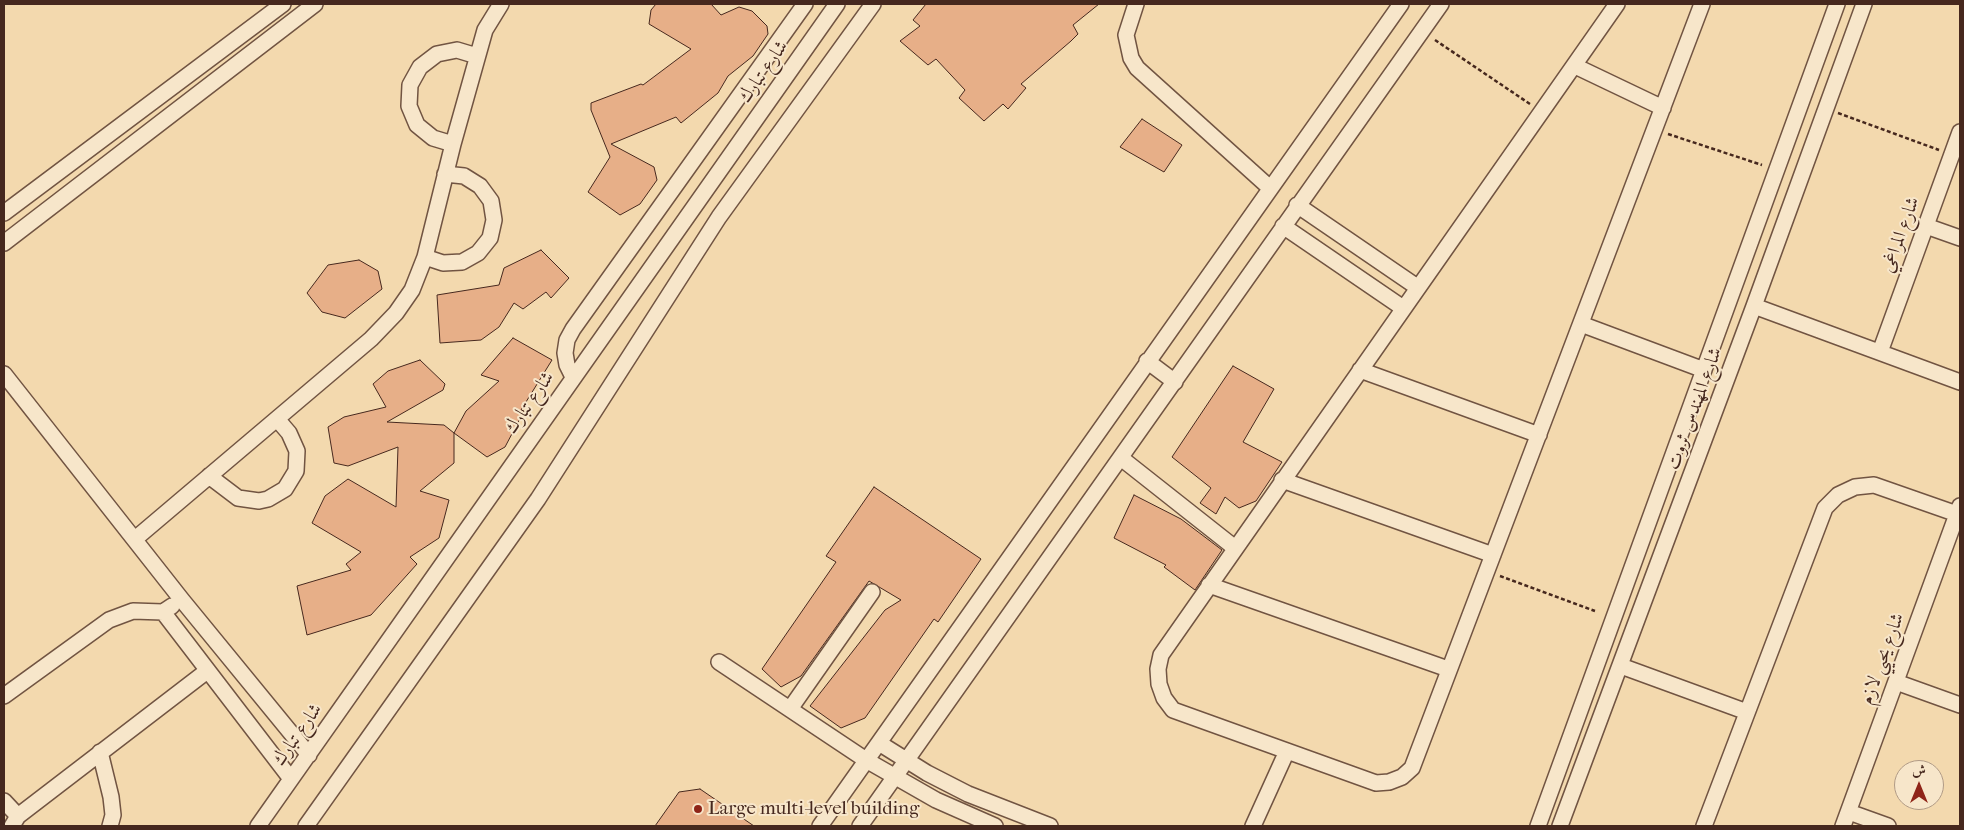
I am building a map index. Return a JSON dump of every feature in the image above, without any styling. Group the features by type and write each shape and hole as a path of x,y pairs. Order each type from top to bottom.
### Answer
{"street":[{"path":"4,213 283,4"},
{"path":"4,243 315,4"},
{"path":"135,539 371,339 396,313 412,290 426,257 445,174 485,30 501,4"},
{"path":"573,377 567,366 565,353 567,340 573,329 806,4"},
{"name":"شارع تبارك","path":"258,826 837,4"},
{"path":"306,826 538,499 719,217 873,4"},
{"path":"1136,4 1126,35 1131,58 1137,68 1270,188"},
{"path":"820,826 1401,4"},
{"path":"860,826 1122,458 1297,205 1441,4"},
{"path":"1617,4 1161,655 1158,669 1159,684 1164,698 1173,710 1376,783 1389,782 1402,777 1412,768 1702,4"},
{"name":"شارع المهندس ثروت","path":"1538,826 1836,4"},
{"name":"شارع المهندس ثروت","path":"1560,826 1827,109 1864,4"},
{"path":"453,144 433,138 417,125 409,106 410,85 420,66 437,54 457,50 477,56"},
{"path":"1575,66 1663,108"},
{"name":"شارع المراغي","path":"1880,352 1960,132"},
{"path":"426,257 443,264 462,262 478,253 490,238 494,220 491,202 480,186 464,176 445,174"},
{"path":"1297,205 1417,287"},
{"path":"1283,226 1403,308"},
{"path":"1926,226 1960,238"},
{"path":"1754,306 1960,382"},
{"path":"1581,324 1704,370"},
{"path":"1719,328 1742,337"},
{"path":"1148,361 1175,382"},
{"path":"1360,370 1539,435"},
{"path":"4,374 182,600 309,755"},
{"path":"209,476 238,498 259,501 268,499 285,489 296,471 297,451 289,433 277,419"},
{"path":"1122,458 1235,548"},
{"path":"1282,480 1493,555"},
{"path":"1704,826 1826,508 1838,495 1855,487 1874,485 1959,509"},
{"name":"شارع يحيي لازم","path":"1846,819 1959,509"},
{"path":"1209,585 1448,669"},
{"path":"790,708 872,592"},
{"path":"4,696 109,620 133,611 163,612 182,600"},
{"path":"163,612 291,779"},
{"path":"719,662 866,760 936,800 996,826"},
{"path":"1621,666 1747,712"},
{"path":"4,801 15,821 100,752 207,671"},
{"path":"1896,682 1960,705"},
{"path":"879,743 907,761 968,794 1050,826"},
{"path":"1253,826 1286,751"},
{"path":"100,752 111,797 112,815 110,826"},
{"path":"1846,819 1888,826"}],"path":[{"path":"1421,30 1542,112"},
{"path":"1827,109 1952,154"},
{"path":"1655,129 1776,170"},
{"path":"1487,571 1595,611"}],"building":[{"path":"656,4 711,4 721,15 739,7 752,11 767,26 768,34 753,56 728,76 718,93 681,123 676,117 611,144 654,167 657,180 640,204 620,215 588,192 610,157 591,110 591,103 641,84 643,85 691,49 649,24 651,10"},
{"path":"926,4 1099,4 1073,25 1078,34 1021,84 1026,88 1008,109 1003,104 984,121 959,98 965,90 936,59 928,65 900,41 920,26 913,20"},
{"path":"1142,119 1182,145 1164,172 1120,147"},
{"path":"541,250 569,278 551,298 546,292 523,309 514,303 499,327 481,340 440,343 437,295 499,285 504,268"},
{"path":"359,260 378,271 382,289 345,318 322,312 307,293 328,265"},
{"path":"513,338 552,360 521,410 524,411 505,447 487,457 454,433 466,411 499,381 481,375"},
{"path":"420,360 445,384 443,390 387,422 444,425 454,433 454,463 420,491 449,500 439,538 410,557 417,564 371,615 307,635 297,586 351,570 346,564 361,552 312,523 325,496 348,479 396,507 398,447 348,466 334,463 328,427 344,417 386,407 373,384 388,371"},
{"path":"1233,366 1274,389 1243,442 1282,462 1256,501 1239,508 1225,497 1216,514 1200,503 1211,488 1172,457"},
{"path":"874,487 981,559 938,622 934,619 865,718 841,728 810,706 885,610 901,600 869,581 801,676 781,687 762,669 836,562 826,556"},
{"path":"1134,495 1181,519 1222,550 1195,590 1164,567 1166,565 1114,538"},
{"name":"Large multi-level building","path":"700,789 754,826 655,826 679,792"}],"place":[{"name":"Large multi-level building","path":"698,809"}]}
